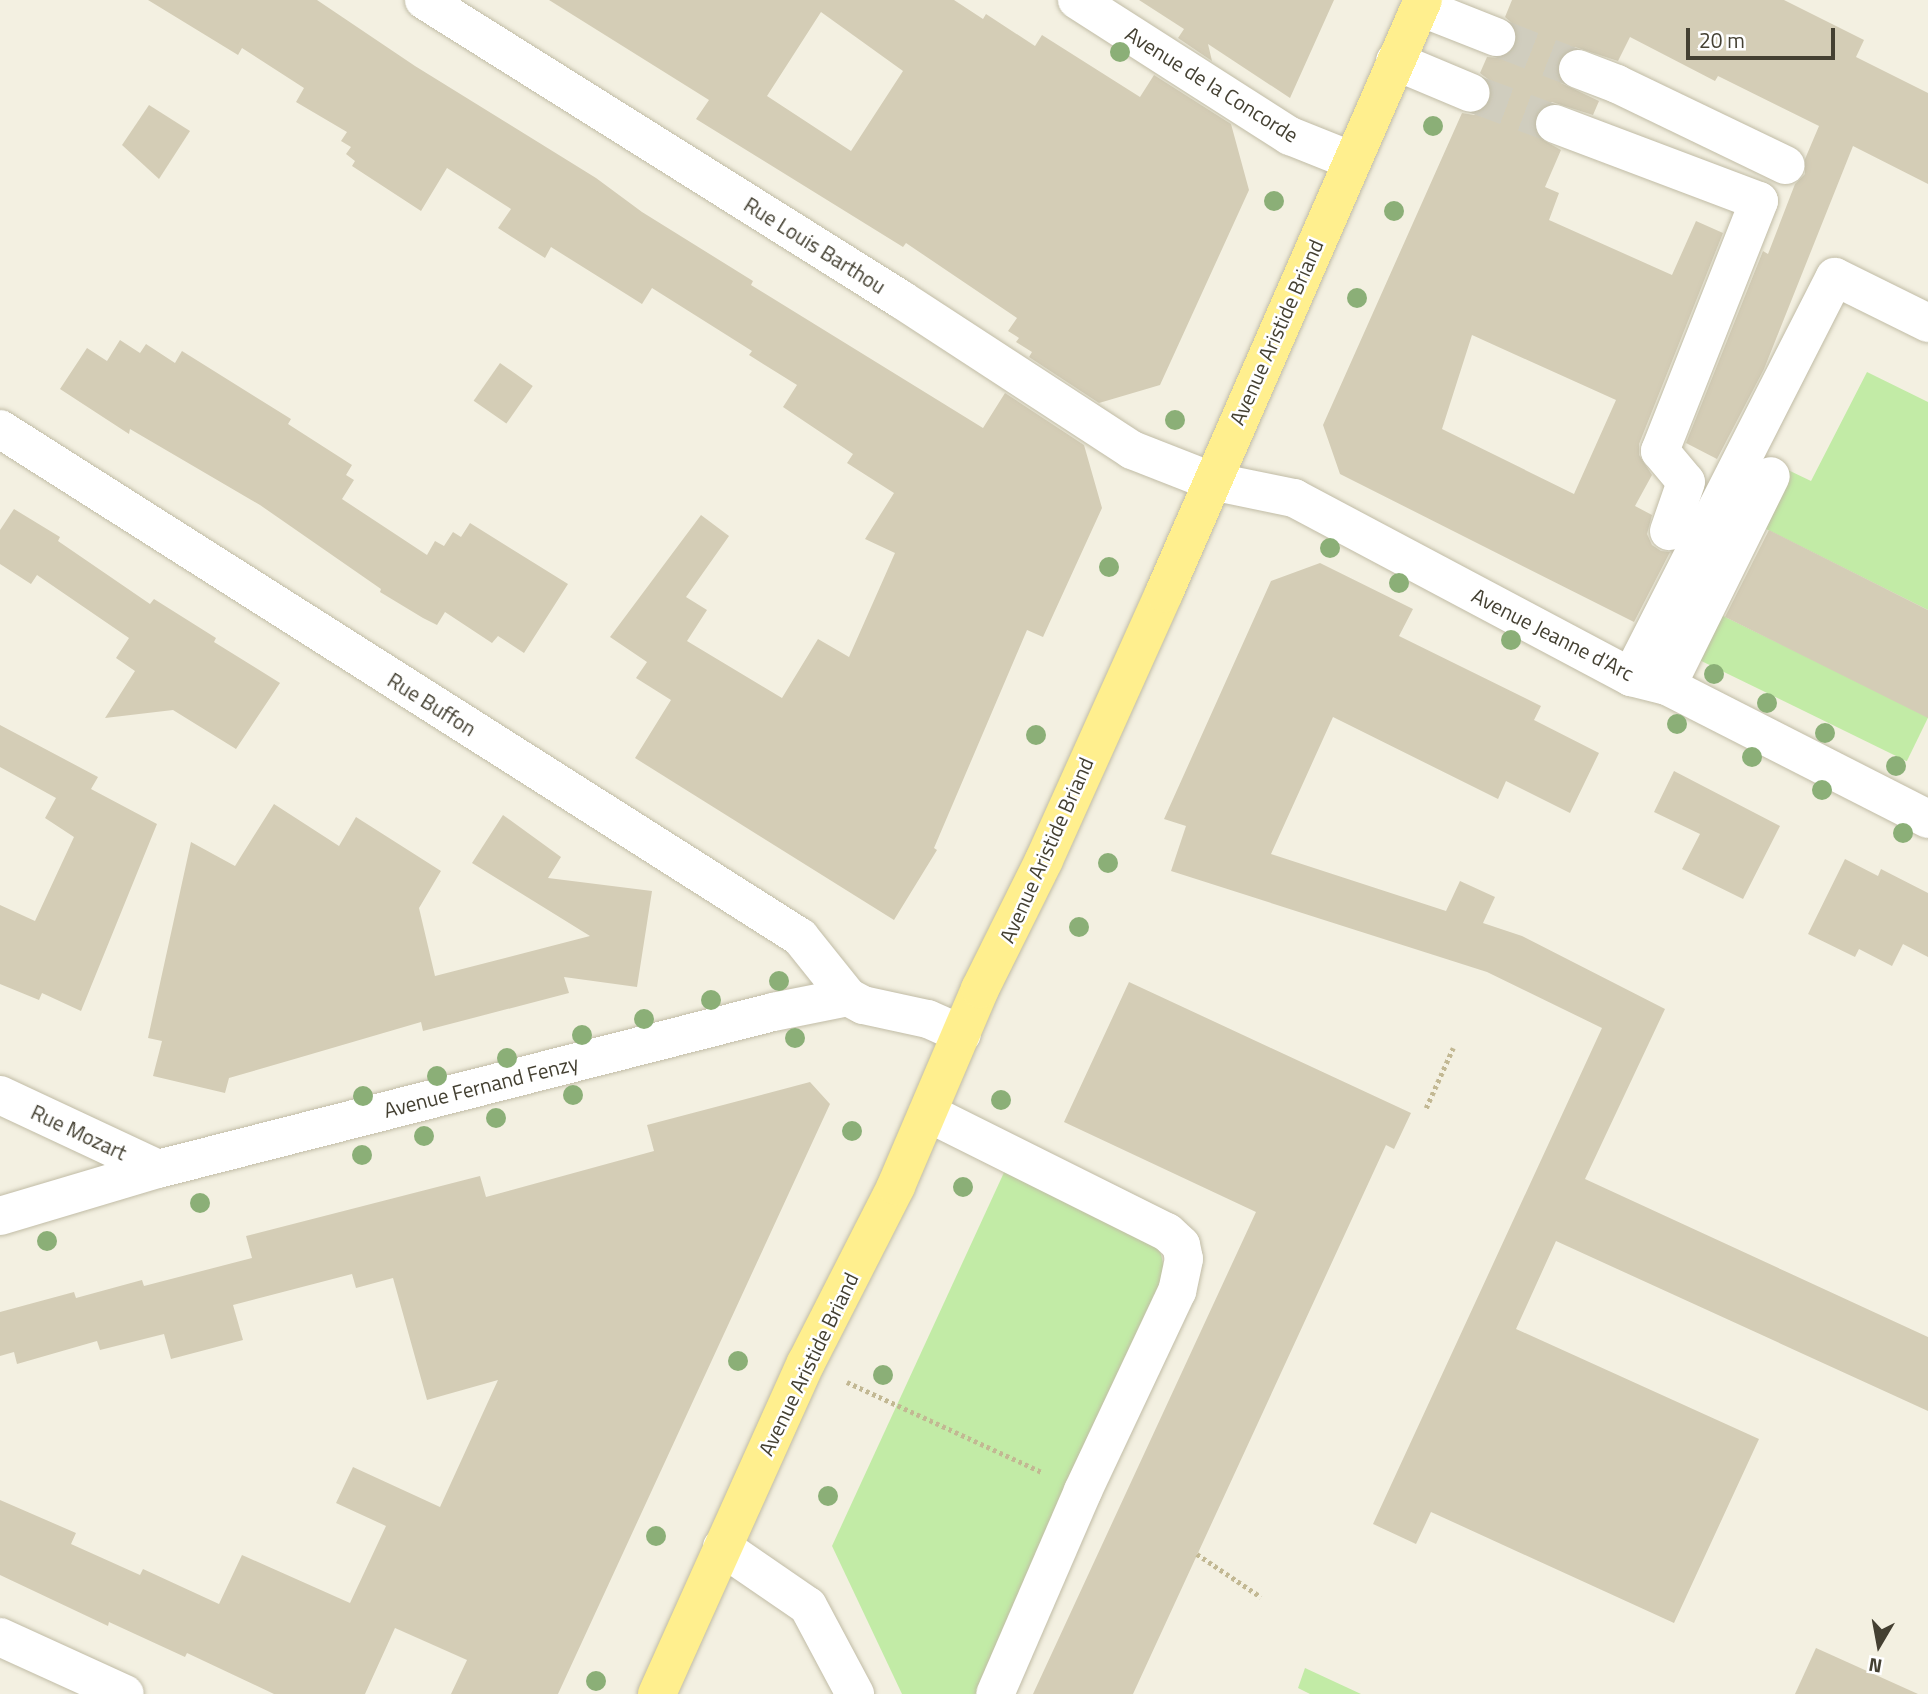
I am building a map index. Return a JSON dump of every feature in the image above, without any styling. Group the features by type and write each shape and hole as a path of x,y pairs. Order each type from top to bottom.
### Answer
{"main road":[{"name":"Avenue Aristide Briand","path":"657,1694 806,1363 896,1186 980,989 1044,860 1155,614 1350,160 1421,3"}],"street":[{"name":"Rue Louis Barthou","path":"424,0 902,300 1132,450 1211,481"},
{"name":"Avenue de la Concorde","path":"1077,0 1290,136 1350,160"},
{"path":"1421,3 1496,37"},
{"path":"1395,61 1471,93"},
{"path":"1578,68 1785,165"},
{"path":"1555,124 1759,201 1660,451 1686,482 1669,531"},
{"path":"1631,677 1835,277 1928,323"},
{"name":"Rue Buffon","path":"0,429 800,937 848,997"},
{"path":"1667,686 1771,476"},
{"name":"Avenue Jeanne d'Arc","path":"1211,481 1294,498 1631,677 1667,686 1928,819"},
{"path":"848,997 863,1004 928,1019 962,1034"},
{"name":"Avenue Fernand Fenzy","path":"0,1216 158,1169 746,1019 848,997"},
{"name":"Rue Mozart","path":"0,1095 158,1169"},
{"path":"928,1113 1167,1232 1181,1245 1184,1259 1177,1291 1083,1492 995,1694"},
{"path":"722,1547 808,1606 855,1694"},
{"path":"0,1637 125,1694"}],"path":[{"path":"1426,1108 1453,1048"},
{"path":"806,1363 1083,1492"},
{"path":"1197,1553 1261,1597"}],"green space":[{"path":"1867,372 1928,402 1928,610 1758,525 1788,470 1811,481"},
{"path":"1713,611 1928,716 1907,761 1691,656"},
{"path":"1007,1166 1153,1240 1161,1254 1165,1273 977,1694 902,1694 832,1546"},
{"path":"1305,1668 1361,1694 1310,1694 1298,1688"}],"building":[{"path":"148,0 317,0 415,66 596,178 642,212 753,281 751,285 983,428 1005,393 1084,445 1102,508 1043,637 1027,630 934,848 937,850 894,920 635,758 671,700 636,678 647,662 610,637 701,515 729,536 686,597 707,610 687,641 782,698 818,639 849,657 895,553 865,539 894,493 847,463 853,454 783,407 797,385 749,355 752,351 652,288 642,304 551,247 545,258 498,228 511,209 447,168 421,211 352,166 355,161 346,154 351,147 341,141 347,132 296,102 304,88 242,48 238,55"},
{"path":"549,0 954,0 983,19 986,14 1035,46 1042,35 1140,97 1154,75 1231,124 1249,190 1160,385 1099,403 1029,357 1032,352 1016,342 1019,338 1008,331 1017,318 906,243 903,247 696,119 709,100","holes":["821,12 903,71 851,151 767,96"]},
{"path":"1139,0 1334,0 1290,98 1208,44 1212,61 1178,38 1184,29"},
{"path":"1512,0 1784,0 1864,40 1856,57 1928,93 1928,184 1853,146 1764,369 1717,459 1686,443 1763,251 1768,254 1795,184 1805,174 1805,159 1819,126 1718,76 1715,81 1630,37 1618,61 1575,47 1565,52 1558,61 1557,73 1561,83 1599,101 1593,115 1552,102 1542,107 1535,116 1533,127 1538,137 1561,150 1545,187 1559,193 1549,220 1672,275 1696,221 1723,233 1639,444 1639,455 1652,475 1635,506 1652,515 1647,534 1652,545 1661,551 1670,552 1634,622 1340,474 1323,425 1462,113 1474,115 1485,110 1491,102 1493,90 1489,80 1480,73 1487,57 1500,58 1509,54 1516,46 1517,33 1513,24 1505,17","holes":["1472,335 1616,400 1574,494 1442,429"]},
{"path":"149,105 190,131 159,179 122,145"},
{"path":"120,340 140,353 146,344 175,363 182,351 291,419 288,424 352,465 346,475 354,480 342,499 427,555 435,541 444,546 453,532 461,537 470,523 568,584 524,653 498,636 492,643 445,612 437,625 423,618 380,592 381,589 260,505 130,429 129,434 60,389 87,348 107,361"},
{"path":"500,363 533,386 506,424 474,401"},
{"path":"14,509 60,537 58,541 150,604 154,599 216,638 214,642 280,683 236,749 173,710 105,718 135,671 116,658 129,638 37,575 31,584 0,564 0,530"},
{"path":"1769,530 1928,610 1928,718 1725,617"},
{"path":"1320,563 1413,609 1399,636 1541,706 1534,720 1599,753 1570,813 1506,781 1498,799 1333,717 1271,854 1446,911 1460,881 1495,897 1483,923 1522,936 1665,1009 1585,1179 1928,1337 1928,1411 1556,1241 1516,1329 1759,1439 1674,1623 1431,1512 1416,1544 1373,1524 1602,1028 1487,972 1171,871 1186,826 1164,819 1271,581"},
{"path":"0,725 98,777 91,789 157,824 81,1011 42,993 39,1000 0,984 0,905 35,921 74,837 45,818 56,798 0,767"},
{"path":"1674,771 1780,826 1743,899 1682,869 1700,834 1654,812"},
{"path":"274,804 339,846 356,817 441,871 419,908 435,976 590,936 472,863 503,815 561,857 548,878 652,891 637,987 564,977 569,993 423,1031 421,1022 229,1078 225,1093 153,1076 162,1041 148,1038 191,842 235,866"},
{"path":"1845,859 1878,876 1881,869 1928,893 1928,957 1903,944 1892,966 1859,949 1855,957 1808,934"},
{"path":"1129,982 1411,1113 1394,1149 1386,1145 1133,1694 1033,1694 1256,1212 1064,1122"},
{"path":"810,1082 830,1104 558,1694 451,1694 467,1660 395,1628 365,1694 274,1694 187,1653 185,1657 109,1622 108,1626 0,1575 0,1500 76,1533 71,1544 140,1575 143,1569 219,1604 242,1555 350,1603 386,1526 336,1503 353,1467 440,1507 498,1380 427,1400 393,1278 356,1288 352,1274 233,1305 243,1340 171,1359 164,1334 100,1350 97,1341 17,1364 14,1352 0,1356 0,1312 74,1292 76,1298 142,1280 144,1286 252,1258 246,1236 480,1176 486,1197 654,1151 647,1125"},
{"path":"1816,1648 1918,1694 1795,1694"}],"tunnel":[{"path":"1496,37 1578,69"},
{"path":"1471,93 1555,124"}]}
